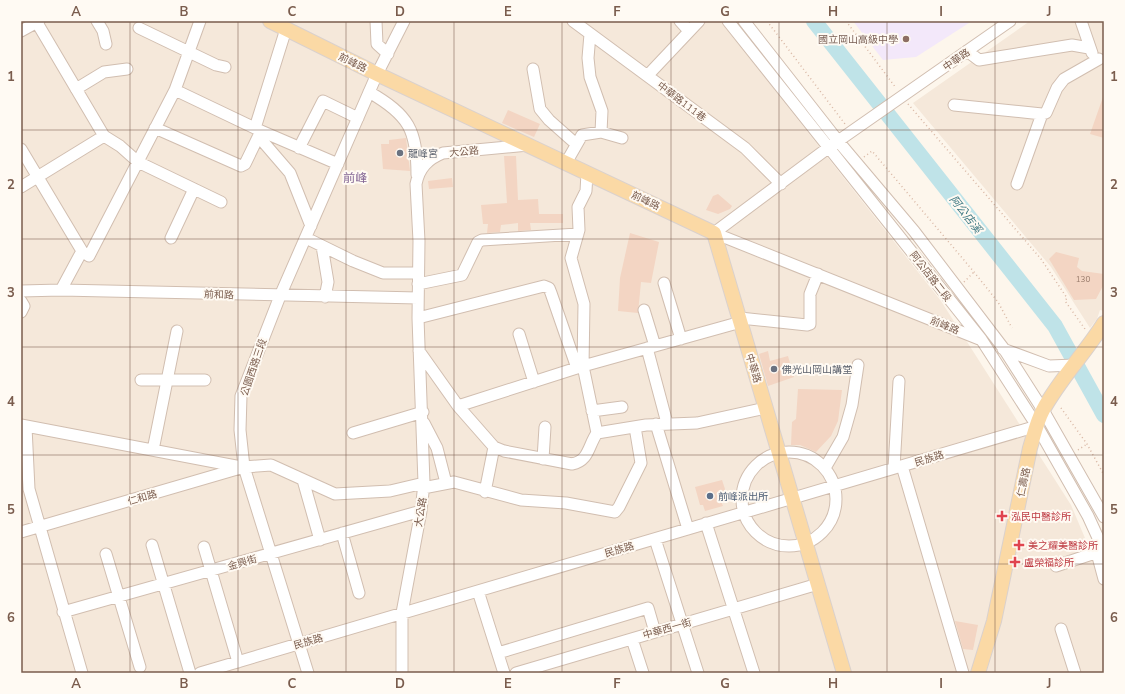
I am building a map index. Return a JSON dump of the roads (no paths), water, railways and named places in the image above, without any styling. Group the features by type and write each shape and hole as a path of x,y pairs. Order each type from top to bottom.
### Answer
{"main road":[{"name":"前峰路","path":"270,21 377,74 714,233"},
{"name":"中華路","path":"714,233 844,673"},
{"name":"仁壽路","path":"978,673 994,621 1030,448 1037,426 1043,410 1092,343 1104,323"}],"street":[{"path":"21,31 38,21 104,136 120,146 138,162 221,202"},
{"path":"97,21 103,31 106,44"},
{"path":"21,149 82,251 89,256 175,90 200,21"},
{"path":"376,21 377,44 388,54"},
{"name":"公園西路三段","path":"308,673 244,467 240,430 241,396 280,296 377,74 404,21"},
{"path":"680,21 689,31"},
{"path":"648,75 699,21"},
{"name":"阿公店路二段","path":"728,21 838,141 914,231 1004,349 1043,410 1104,517"},
{"name":"阿公店路二段","path":"744,21 777,74 828,148 981,339 1037,426 1088,516 1102,551 1104,579"},
{"name":"中華路","path":"838,141 1010,21"},
{"path":"1017,184 1042,114 1048,110 1057,88 1064,79 1101,60 1092,54 1081,21"},
{"name":"中華路111巷","path":"577,22 590,34 648,75 745,148 781,184"},
{"path":"139,28 188,53 216,65 225,66"},
{"path":"155,128 241,166 246,164 258,132 286,29"},
{"path":"590,34 588,58 589,71 602,112 602,132"},
{"path":"967,51 979,60 1072,45 1089,48"},
{"path":"76,89 104,72 127,69"},
{"path":"533,69 540,109 549,120 576,144"},
{"path":"175,90 258,132 338,164"},
{"path":"369,92 382,99 403,116 411,127 417,156 417,176"},
{"path":"299,148 323,101 358,118"},
{"path":"954,105 1042,114"},
{"path":"258,132 290,173 311,226"},
{"path":"566,163 582,135 602,132 622,138"},
{"path":"21,187 104,136"},
{"path":"714,233 838,141"},
{"name":"大公路","path":"402,673 402,613 421,511 424,486 423,416 418,318 419,241 416,184 417,176 424,165 432,157 443,153 528,145"},
{"path":"580,367 584,304 571,258 578,234 578,207 586,191 587,173"},
{"path":"171,238 194,189"},
{"path":"903,241 914,231"},
{"name":"前峰路","path":"714,233 981,339 1030,360 1049,366 1075,365"},
{"path":"306,238 353,261 383,273 418,279 462,275 478,242 482,240 578,234"},
{"path":"322,246 328,282 325,297"},
{"path":"61,290 82,251"},
{"path":"458,406 580,367 681,339 740,320 810,324 810,294 818,274"},
{"path":"664,283 681,339"},
{"path":"418,318 544,286 549,288 580,367 597,433 586,457 572,464 543,459 494,447 458,406 419,350"},
{"name":"前和路","path":"21,291 61,290 418,298"},
{"path":"21,301 24,306 21,312"},
{"path":"644,310 667,424"},
{"path":"153,450 177,331"},
{"path":"519,334 534,382"},
{"path":"824,468 843,437 852,405 858,364"},
{"path":"141,380 205,380"},
{"path":"899,381 898,467 963,673"},
{"path":"592,411 622,406"},
{"path":"597,433 656,424 697,423 766,408"},
{"path":"353,433 423,416 437,448 446,483"},
{"path":"656,424 688,529"},
{"path":"82,673 63,612 28,477 23,426 244,467 271,465 335,494 390,491 454,482 485,492 521,500 566,503 615,512 641,463 635,427"},
{"name":"民族路","path":"200,673 1037,426"},
{"path":"543,459 545,427"},
{"path":"485,492 494,447"},
{"path":"791,451 805,454 818,461 824,468 835,486 837,500 834,515 827,528 816,538 806,543 788,546 773,544 760,537 750,526 743,513 741,498 742,490 751,470 762,460 779,452 791,451"},
{"name":"仁和路","path":"21,532 244,467"},
{"path":"303,480 320,540"},
{"name":"金興街","path":"63,612 421,511"},
{"path":"706,524 754,673"},
{"path":"342,534 359,593"},
{"path":"654,539 698,673"},
{"path":"152,545 190,673"},
{"path":"204,547 238,662"},
{"path":"1056,566 1102,551"},
{"path":"106,554 140,668"},
{"name":"中華西一街","path":"516,673 818,584"},
{"path":"478,591 504,673"},
{"path":"498,653 648,608 655,632"},
{"path":"1061,629 1075,673"},
{"path":"632,639 643,673"}],"waterway":[{"name":"阿公店溪","path":"814,21 1055,326 1104,415"}],"place":[{"name":"國立岡山高級中學","path":"906,39"},
{"name":"龍峰宮","path":"400,153"},
{"name":"佛光山岡山講堂","path":"774,369"},
{"name":"前峰派出所","path":"710,496"},
{"name":"泓民中醫診所","path":"1002,516"},
{"name":"美之耀美醫診所","path":"1019,545"},
{"name":"盧榮福診所","path":"1015,562"}],"district":[{"name":"前峰","path":"355,178"}]}
